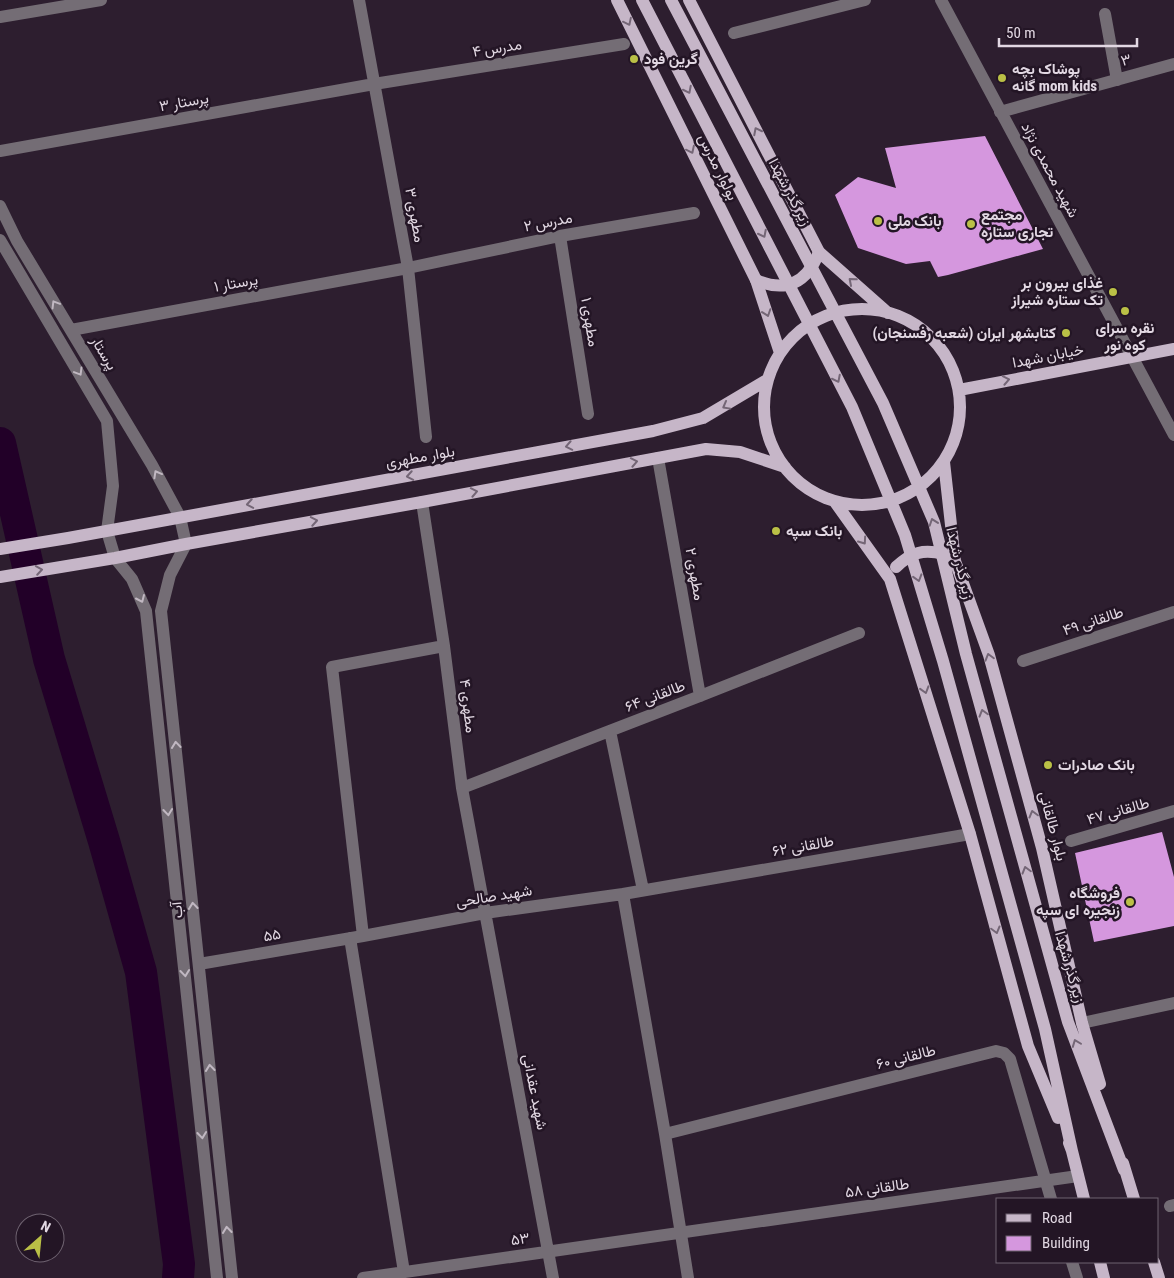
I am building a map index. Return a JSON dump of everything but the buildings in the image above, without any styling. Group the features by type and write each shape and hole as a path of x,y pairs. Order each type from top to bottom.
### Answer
{"main road":[{"name":"بولوار مدرس","path":"617,0 756,280 780,353"},
{"path":"642,0 852,408 905,535 944,661 1045,1029 1084,1198"},
{"name":"زیر گذر شهدا","path":"671,0 883,403 934,522 966,654 1068,1022 1124,1170"},
{"path":"689,0 819,252 888,313 913,324 934,341 950,364 958,390 960,415 955,440 944,462 923,485 896,500 866,506 835,502 807,488 784,467 770,440 764,411 767,380 780,353 801,330 812,322 828,315 858,310 888,313"},
{"path":"756,280 768,285 782,286 794,283 806,275 814,265 819,252"},
{"name":"خیابان شهدا","path":"958,390 1174,349"},
{"name":"بلوار مطهری","path":"0,549 653,430 703,418 767,380"},
{"path":"0,577 115,558 706,450 740,452 784,467"},
{"name":"بلوار طالقانی","path":"944,462 955,561 989,655 1042,848 1082,1024 1134,1198"},
{"path":"835,502 890,579 970,834 1028,1046 1072,1151"},
{"path":"890,579 896,567 906,558 918,552 931,551 944,554 955,561"},
{"path":"1100,1263 1104,1278"},
{"path":"1154,1263 1159,1278"}],"street":[{"path":"0,17 101,0"},
{"name":"مطهری ۳","path":"359,0 408,268 426,437"},
{"path":"734,33 865,0"},
{"name":"شهید محمدی نژاد","path":"940,0 1174,435"},
{"path":"1105,14 1117,80"},
{"name":"مدرس ۴","path":"374,84 624,44"},
{"name":"۳","path":"1000,112 1174,64"},
{"name":"پرستار ۳","path":"0,151 374,84"},
{"name":"پرستار","path":"0,206 17,241 152,465 180,516 186,544"},
{"name":"مدرس ۲","path":"408,268 560,236 694,213"},
{"name":"مطهری ۱","path":"560,236 588,414"},
{"name":"پرستار","path":"0,240 107,421 113,486 107,530"},
{"name":"پرستار ۱","path":"71,330 408,268"},
{"name":"مطهری ۲","path":"658,458 700,696"},
{"name":"مطهری ۴","path":"422,502 444,646 462,788 485,913"},
{"path":"107,530 115,558"},
{"name":"آب","path":"186,544 170,575 161,611 232,1278"},
{"name":"آب","path":"115,558 132,579 146,611 217,1278"},
{"name":"طالقانی ۴۹","path":"1023,661 1174,612"},
{"name":"طالقانی ۶۴","path":"462,788 859,633"},
{"path":"404,1272 357,937 332,667 444,646"},
{"path":"610,731 643,890"},
{"name":"طالقانی ۴۷","path":"1071,841 1174,811"},
{"name":"طالقانی ۶۲","path":"643,890 970,834"},
{"name":"شهید صالحی","path":"357,937 485,913 643,890"},
{"path":"623,894 688,1278"},
{"name":"شهید عقدانی","path":"485,913 553,1278"},
{"name":"۵۵","path":"199,964 357,937"},
{"path":"1082,1024 1174,1003"},
{"name":"طالقانی ۶۰","path":"665,1134 996,1051 1004,1053 1010,1059 1051,1198"},
{"name":"طالقانی ۵۸","path":"681,1233 1078,1176"},
{"name":"۵۳","path":"363,1278 681,1233"},
{"path":"1072,1263 1077,1278"}],"waterway":[{"path":"0,443 49,659 141,972 179,1264 178,1278"}],"place":[{"name":"گرین فود","path":"634,59"},
{"name":"پوشاک بچه گانه mom kids","path":"1002,78"},
{"name":"بانک ملی","path":"878,221"},
{"name":"مجتمع تجاری ستاره","path":"971,224"},
{"name":"غذای بیرون بر تک ستاره شیراز","path":"1113,292"},
{"name":"نقره سرای کوه نور","path":"1125,311"},
{"name":"کتابشهر ایران (شعبه رفسنجان)","path":"1066,333"},
{"name":"بانک سپه","path":"776,531"},
{"name":"بانک صادرات","path":"1048,765"},
{"name":"فروشگاه زنجیره ای سپه","path":"1130,902"}]}
